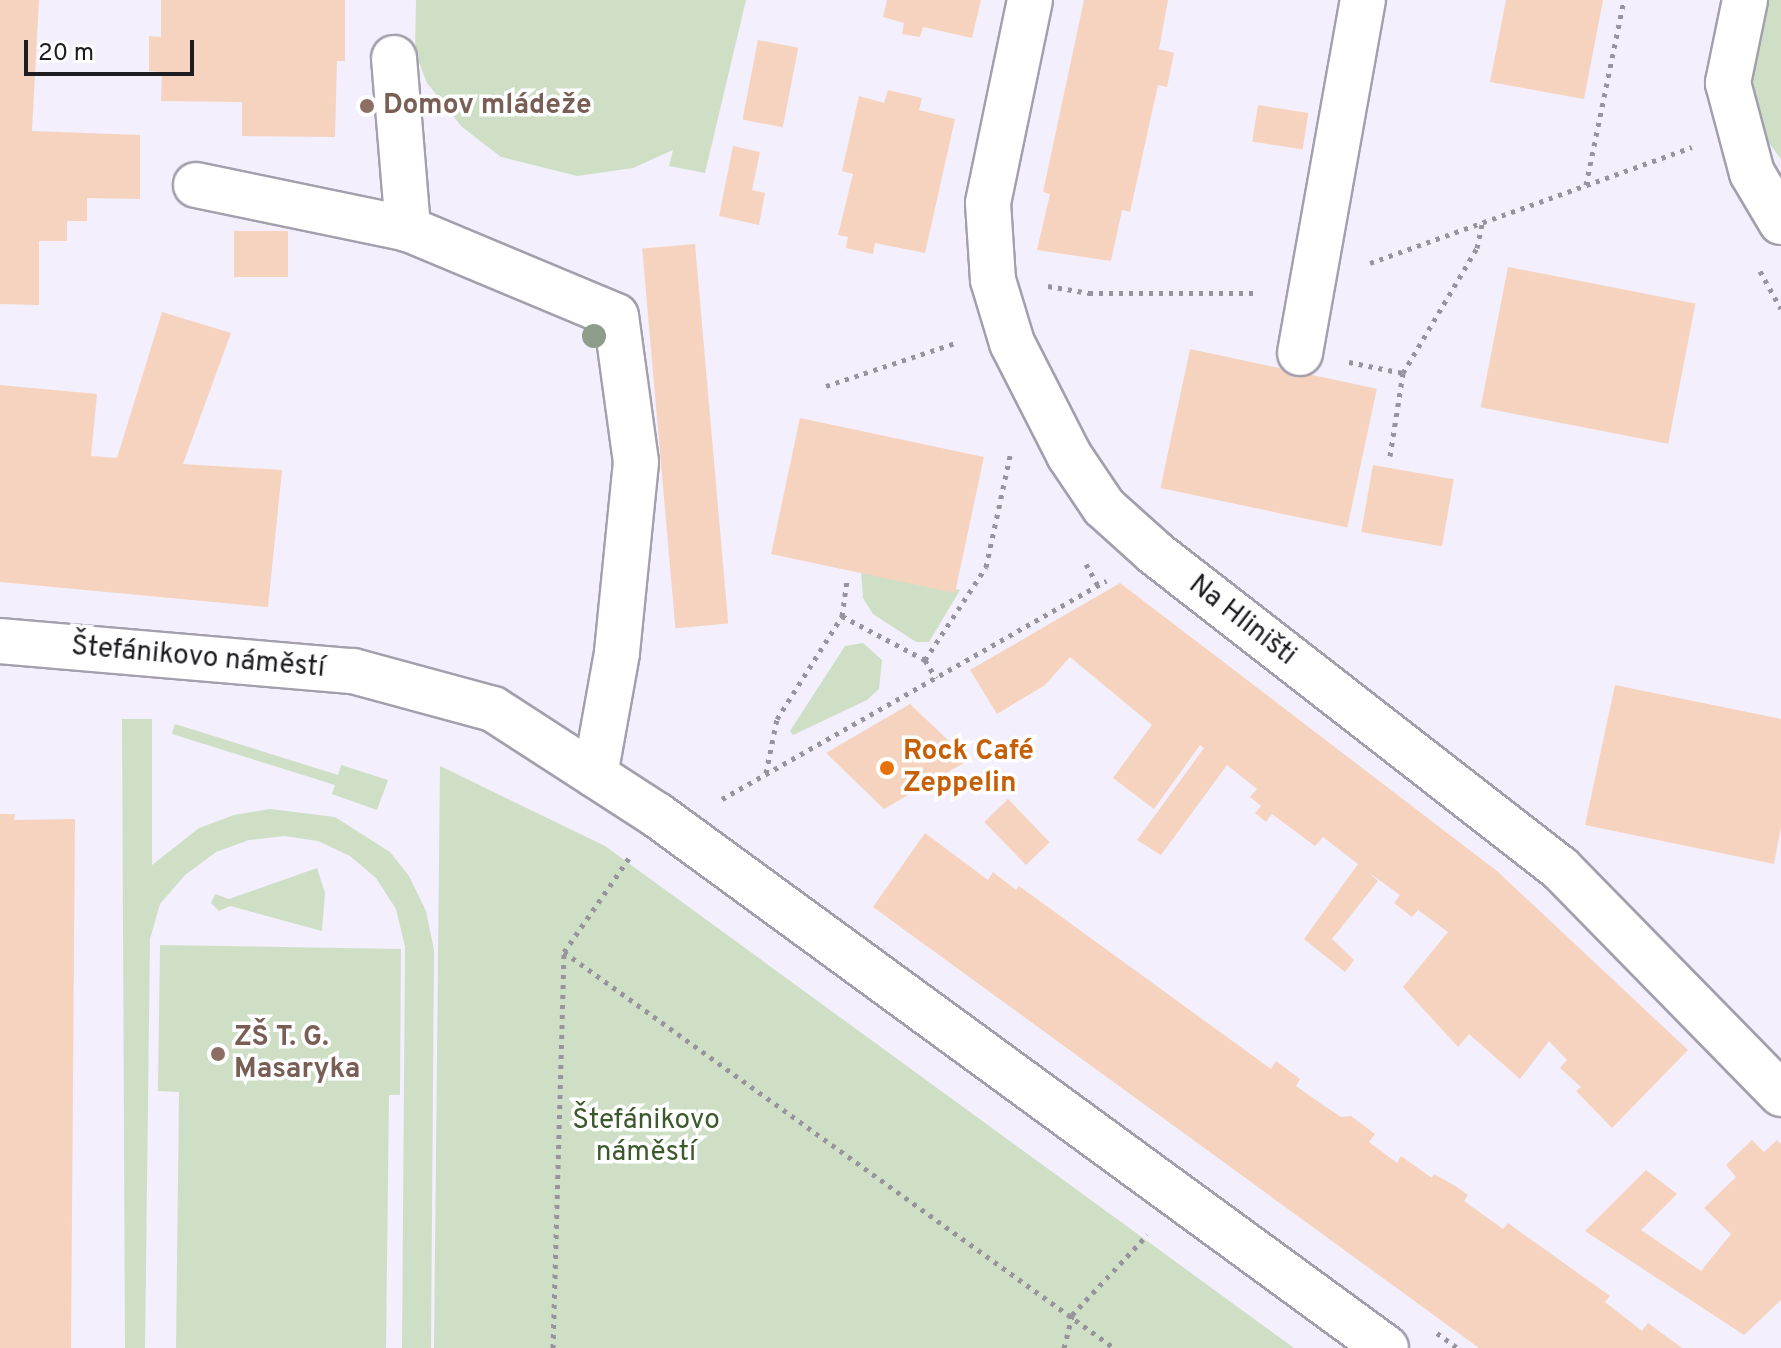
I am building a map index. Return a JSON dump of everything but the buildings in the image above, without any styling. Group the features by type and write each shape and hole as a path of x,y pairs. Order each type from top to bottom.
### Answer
{"street":[{"name":"Na Hliništi","path":"1030,0 988,203 993,280 1012,343 1069,455 1095,494 1155,553 1561,869 1781,1094"},
{"path":"1300,353 1363,0"},
{"path":"1745,0 1728,83 1737,130 1752,173 1781,222"},
{"path":"394,58 408,229"},
{"path":"196,185 408,229 616,316 636,462 617,653 595,775"},
{"name":"Štefánikovo náměstí","path":"0,641 353,671 493,709 672,826 1386,1348"}],"path":[{"path":"1586,186 1624,0"},
{"path":"1031,284 1089,293 1190,295 1254,294 1314,283 1737,130"},
{"path":"1390,456 1403,373 1477,248 1482,224"},
{"path":"826,386 970,338"},
{"path":"925,660 986,567 1013,443"},
{"path":"766,774 777,719 842,616 847,581"},
{"path":"726,797 1098,586"},
{"path":"842,616 925,660 936,678"},
{"path":"553,1348 564,952 625,861 672,826"},
{"path":"564,952 1114,1348"},
{"path":"1064,1348 1072,1315 1143,1238 1186,1202"}],"green space":[{"path":"416,0 746,0 705,173 669,166 673,150 633,168 577,176 501,157 462,127 427,83 415,52"},
{"path":"1766,0 1781,0 1781,159 1761,132 1751,99 1753,63"},
{"path":"861,570 960,590 929,642 916,642 873,614 863,598"},
{"path":"863,643 882,660 879,689 867,700 793,735 790,731 845,646"},
{"path":"122,719 152,719 152,865 199,828 234,815 270,809 335,817 390,852 409,876 426,911 434,950 431,1348 402,1348 405,947 396,909 376,878 350,856 318,841 284,836 249,840 216,852 185,875 160,904 150,939 145,1348 125,1348"},
{"path":"175,724 338,775 341,765 388,780 377,810 332,794 335,785 172,734"},
{"name":"Štefánikovo náměstí","path":"440,766 605,846 1294,1348 434,1348"},
{"path":"317,868 325,893 322,931 230,906 219,911 211,903 215,894 229,899"},
{"path":"160,945 401,949 400,1095 389,1095 386,1348 176,1348 179,1092 158,1091"}],"place":[{"name":"Domov mládeže","path":"367,106"},
{"name":"Rock Café Zeppelin","path":"887,768"},
{"name":"ZŠ T. G. Masaryka","path":"218,1054"}]}
